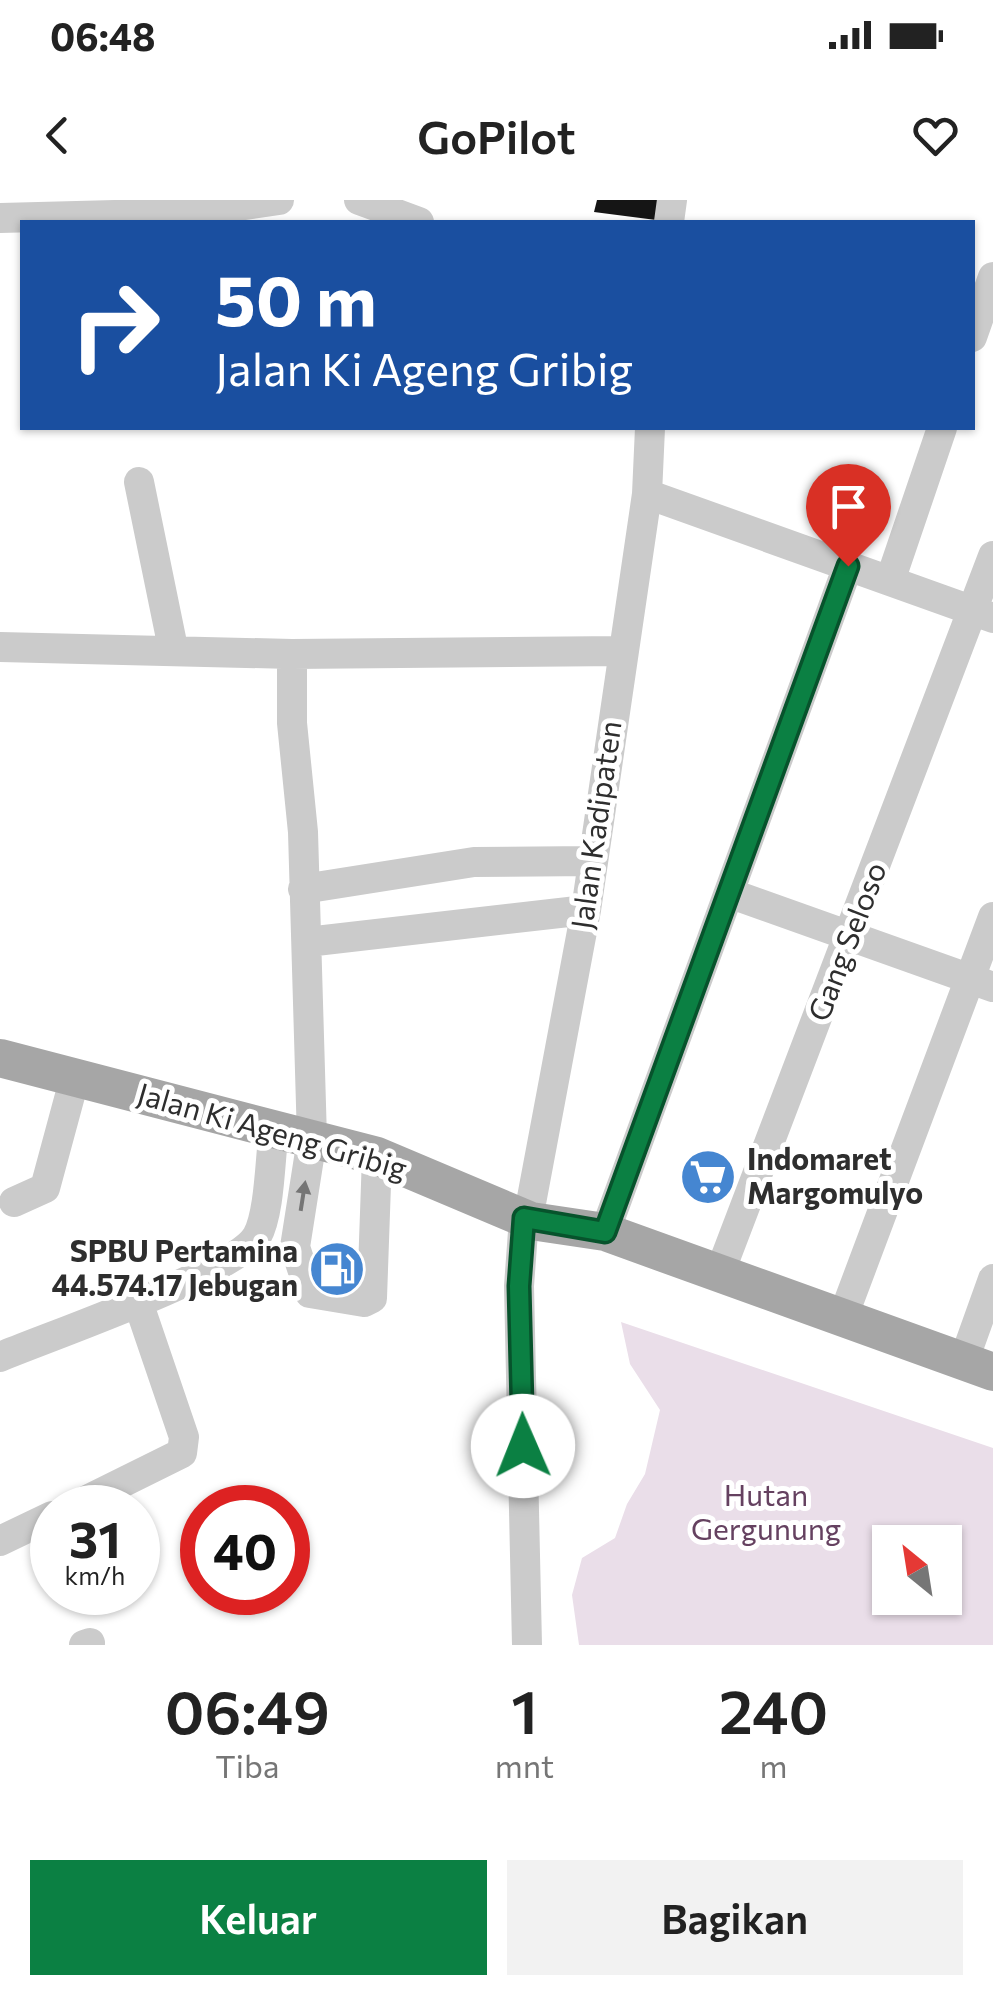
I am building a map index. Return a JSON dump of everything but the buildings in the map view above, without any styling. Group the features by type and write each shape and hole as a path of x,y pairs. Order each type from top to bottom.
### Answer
{"main road":[{"name":"Jalan Ki Ageng Gribig","path":"0,1058 376,1156 527,1225 605,1232 844,1314 978,1366"}],"street":[{"path":"0,218 279,200"},
{"path":"359,200 414,220"},
{"path":"975,328 993,277"},
{"name":"Jalan Kadipaten","path":"527,1645 519,1286 586,910 648,494 650,430"},
{"path":"890,581 941,430"},
{"path":"140,482 172,648"},
{"path":"648,494 983,614"},
{"name":"Gang Seloso","path":"720,1272 851,935 983,614 993,556"},
{"path":"605,1232 848,566"},
{"path":"0,647 172,648 292,654 622,651"},
{"path":"292,654 308,942 312,1139 295,1247 306,1288 323,1299 364,1302 372,1298 376,1156"},
{"path":"304,889 474,862 592,861"},
{"path":"730,893 981,983"},
{"path":"308,942 586,910"},
{"path":"844,1314 981,983 993,917"},
{"path":"14,1202 45,1188 75,1077"},
{"path":"0,1356 223,1262 255,1239 274,1130"},
{"path":"978,1366 993,1279"},
{"path":"117,1485 182,1453 184,1437 137,1299"},
{"path":"0,1541 30,1527"}],"green space":[{"name":"Hutan Gergunung","path":"621,1322 993,1448 993,1645 579,1645 572,1595 582,1558 615,1538 627,1504 645,1474 660,1410 630,1364"}],"place":[{"name":"Indomaret Margomulyo","path":"708,1177"},
{"name":"SPBU Pertamina 44.574.17 Jebugan","path":"337,1269"}],"route":[{"path":"523,1446 519,1286 524,1218 605,1232 848,566"}]}
